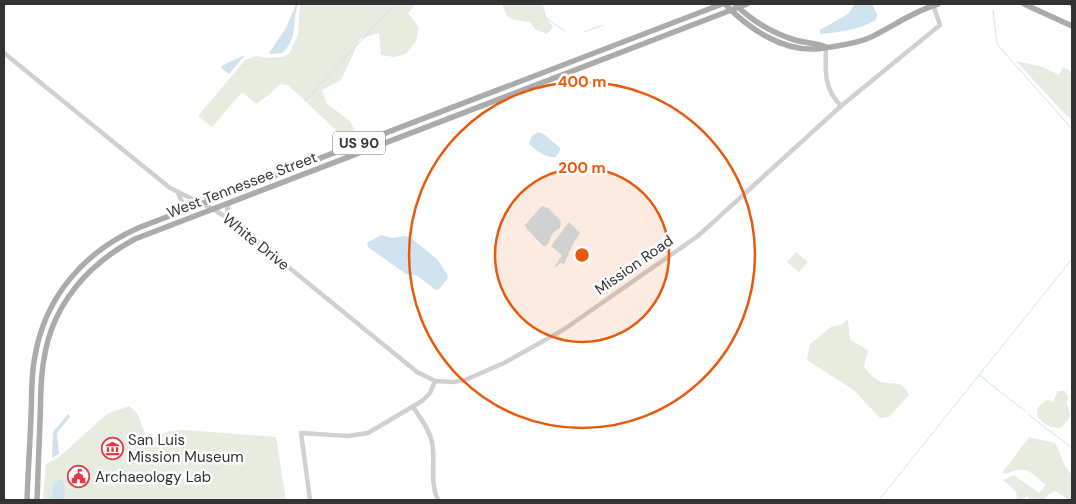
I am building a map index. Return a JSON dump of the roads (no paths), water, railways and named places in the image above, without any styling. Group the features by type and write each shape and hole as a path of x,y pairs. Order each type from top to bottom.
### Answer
{"main road":[{"name":"West Tennessee Street","path":"27,500 32,387 36,348 42,327 50,308 72,276 102,248 138,228 715,5 724,4"},
{"path":"724,4 756,30 776,40 816,49 857,42 868,38 936,4"},
{"name":"West Tennessee Street","path":"37,500 41,388 44,359 58,313 76,285 99,262 133,240 732,10 737,6 748,4"},
{"path":"748,4 748,10 754,20"},
{"path":"1024,4 1072,26"},
{"path":"737,6 767,29 784,36 826,47"},
{"path":"672,33 680,24 680,20"},
{"path":"578,59 582,68"},
{"path":"472,100 475,109"},
{"path":"399,128 402,137"},
{"path":"329,164 334,158 334,152"},
{"path":"133,240 138,234 138,228"},
{"path":"36,348 40,350 44,359"},
{"path":"32,387 41,388"},
{"path":"28,472 38,472"}],"street":[{"name":"Mission Road","path":"435,381 453,382 471,378 504,363 563,330 698,236 841,106 940,25 936,4"},
{"path":"826,47 825,72 828,88 841,106"},
{"name":"White Drive","path":"4,52 166,185 232,221 410,367 435,381"},
{"path":"177,192 183,204 179,212"},
{"path":"229,203 227,211 232,221"},
{"path":"310,500 301,433 363,435 413,407 427,396 435,381"},
{"path":"413,407 424,424 432,442 433,483 438,500"}],"water":[{"path":"296,4 298,4 293,36 287,48 282,53 270,54 286,28"},
{"path":"854,4 872,4 877,14 876,20 856,28 820,34 820,30 848,14"},
{"path":"245,55 229,74 221,68 223,65"},
{"path":"538,132 545,135 560,148 556,157 544,155 529,143 532,136"},
{"path":"542,206 548,208 561,221 560,228 553,233 545,246 525,225"},
{"path":"569,222 580,233 564,264 561,263 556,267 562,255 551,246"},
{"path":"381,235 391,238 405,236 411,238 437,259 448,278 436,290 416,275 406,274 368,247 367,243"},
{"path":"68,414 70,417 57,433 59,454 52,458 53,432"},
{"path":"59,479 63,480 65,493 63,500 52,500 53,485"}],"waterway":[{"path":"305,101 395,4"},
{"path":"542,4 546,18 565,31"},
{"path":"993,10 997,44 1072,129"},
{"path":"584,32 603,25"},
{"path":"879,500 1072,259"},
{"path":"979,375 1025,411"},
{"path":"1029,415 1072,448"}],"railway":[{"path":"1069,4 1072,7"}],"place":[{"name":"San Luis Mission Museum","path":"112,449"},
{"name":"Archaeology Lab","path":"79,477"}]}
